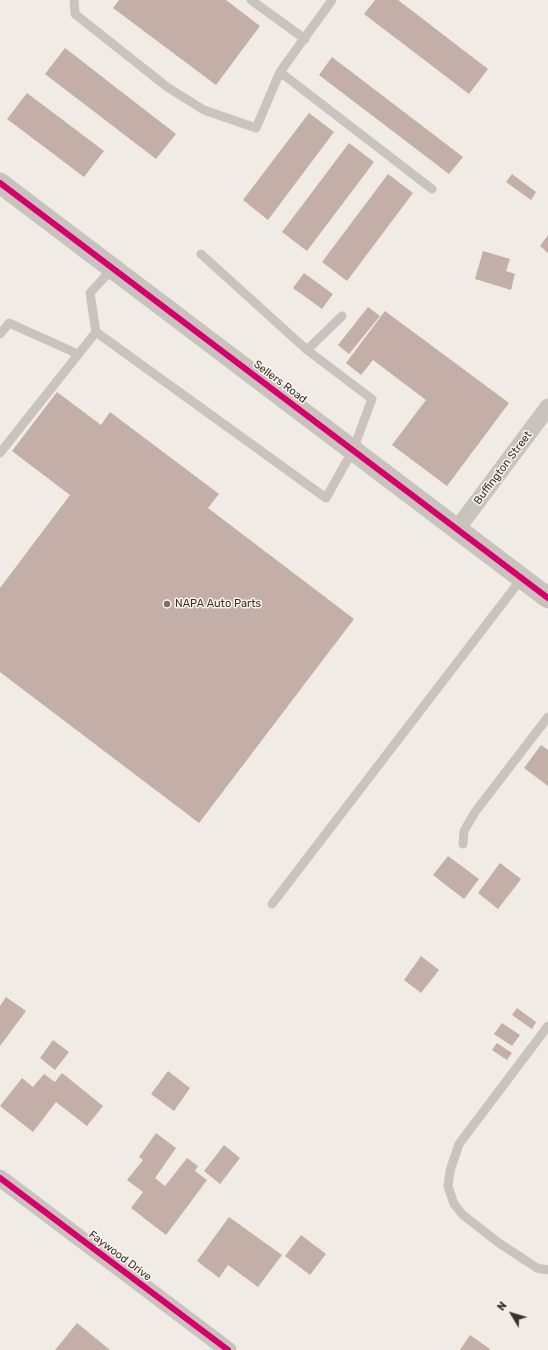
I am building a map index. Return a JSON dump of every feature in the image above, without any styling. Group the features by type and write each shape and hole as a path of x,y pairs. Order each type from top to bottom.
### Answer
{"street":[{"name":"Sellers Road","path":"0,183 548,598"},
{"name":"Buffington Street","path":"457,529 548,407"},
{"name":"Faywood Drive","path":"0,1178 228,1350"}],"lane":[{"path":"74,0 75,14 167,87 204,110 256,128 280,72 332,0"},
{"path":"257,2 305,39"},
{"path":"280,72 432,189"},
{"path":"112,268 90,292 96,332 326,498 353,450 372,399 307,350 201,254"},
{"path":"307,350 342,316"},
{"path":"0,334 9,323 78,354"},
{"path":"0,453 96,332"},
{"path":"272,904 522,578"},
{"path":"463,844 464,831 475,812 548,717"},
{"path":"548,1026 460,1144 450,1171 448,1186 454,1204 463,1215 524,1260 537,1268 548,1270"}],"building":[{"path":"119,0 226,0 260,26 216,85 113,8"},
{"path":"375,0 398,0 488,69 469,94 364,14"},
{"path":"65,48 176,134 156,159 45,74"},
{"path":"332,57 463,157 449,174 319,75"},
{"path":"27,93 104,151 84,177 7,119"},
{"path":"309,113 334,132 268,220 243,200"},
{"path":"349,143 374,162 307,251 282,232"},
{"path":"388,174 413,193 347,281 322,262"},
{"path":"512,174 536,192 531,200 506,182"},
{"path":"548,235 548,253 540,246"},
{"path":"483,251 510,259 506,271 515,274 511,290 475,279"},
{"path":"304,273 333,294 322,309 293,288"},
{"path":"368,307 380,316 349,354 338,345"},
{"path":"385,311 509,403 447,486 392,445 426,400 373,360 361,375 346,363"},
{"name":"NAPA Auto Parts","path":"57,392 101,425 110,412 219,494 208,508 354,619 199,823 0,672 0,588 70,495 12,451"},
{"path":"541,745 548,750 548,786 524,768"},
{"path":"448,856 479,879 464,899 433,875"},
{"path":"500,863 521,879 498,909 478,893"},
{"path":"421,956 439,970 421,993 404,980"},
{"path":"6,997 26,1011 0,1046 0,1006"},
{"path":"517,1008 536,1022 532,1029 512,1015"},
{"path":"502,1023 520,1035 512,1046 494,1034"},
{"path":"53,1040 69,1052 55,1070 40,1058"},
{"path":"497,1043 512,1053 507,1060 492,1050"},
{"path":"168,1071 190,1088 174,1111 151,1094"},
{"path":"62,1073 103,1106 87,1126 56,1102 33,1132 0,1106 22,1078 33,1087 44,1074 55,1082"},
{"path":"156,1133 176,1148 155,1178 165,1186 187,1158 198,1166 195,1171 207,1180 166,1235 131,1208 143,1192 127,1180 143,1160 139,1157"},
{"path":"224,1145 240,1158 220,1184 204,1171"},
{"path":"229,1217 282,1255 258,1287 228,1265 219,1278 197,1261"},
{"path":"301,1235 326,1254 310,1275 285,1256"},
{"path":"77,1323 110,1350 55,1350"},
{"path":"470,1335 490,1349 460,1350"}],"cycle path":[{"path":"0,183 548,598"},
{"path":"0,1178 228,1350"}],"place":[{"name":"NAPA Auto Parts","path":"167,604"}]}
